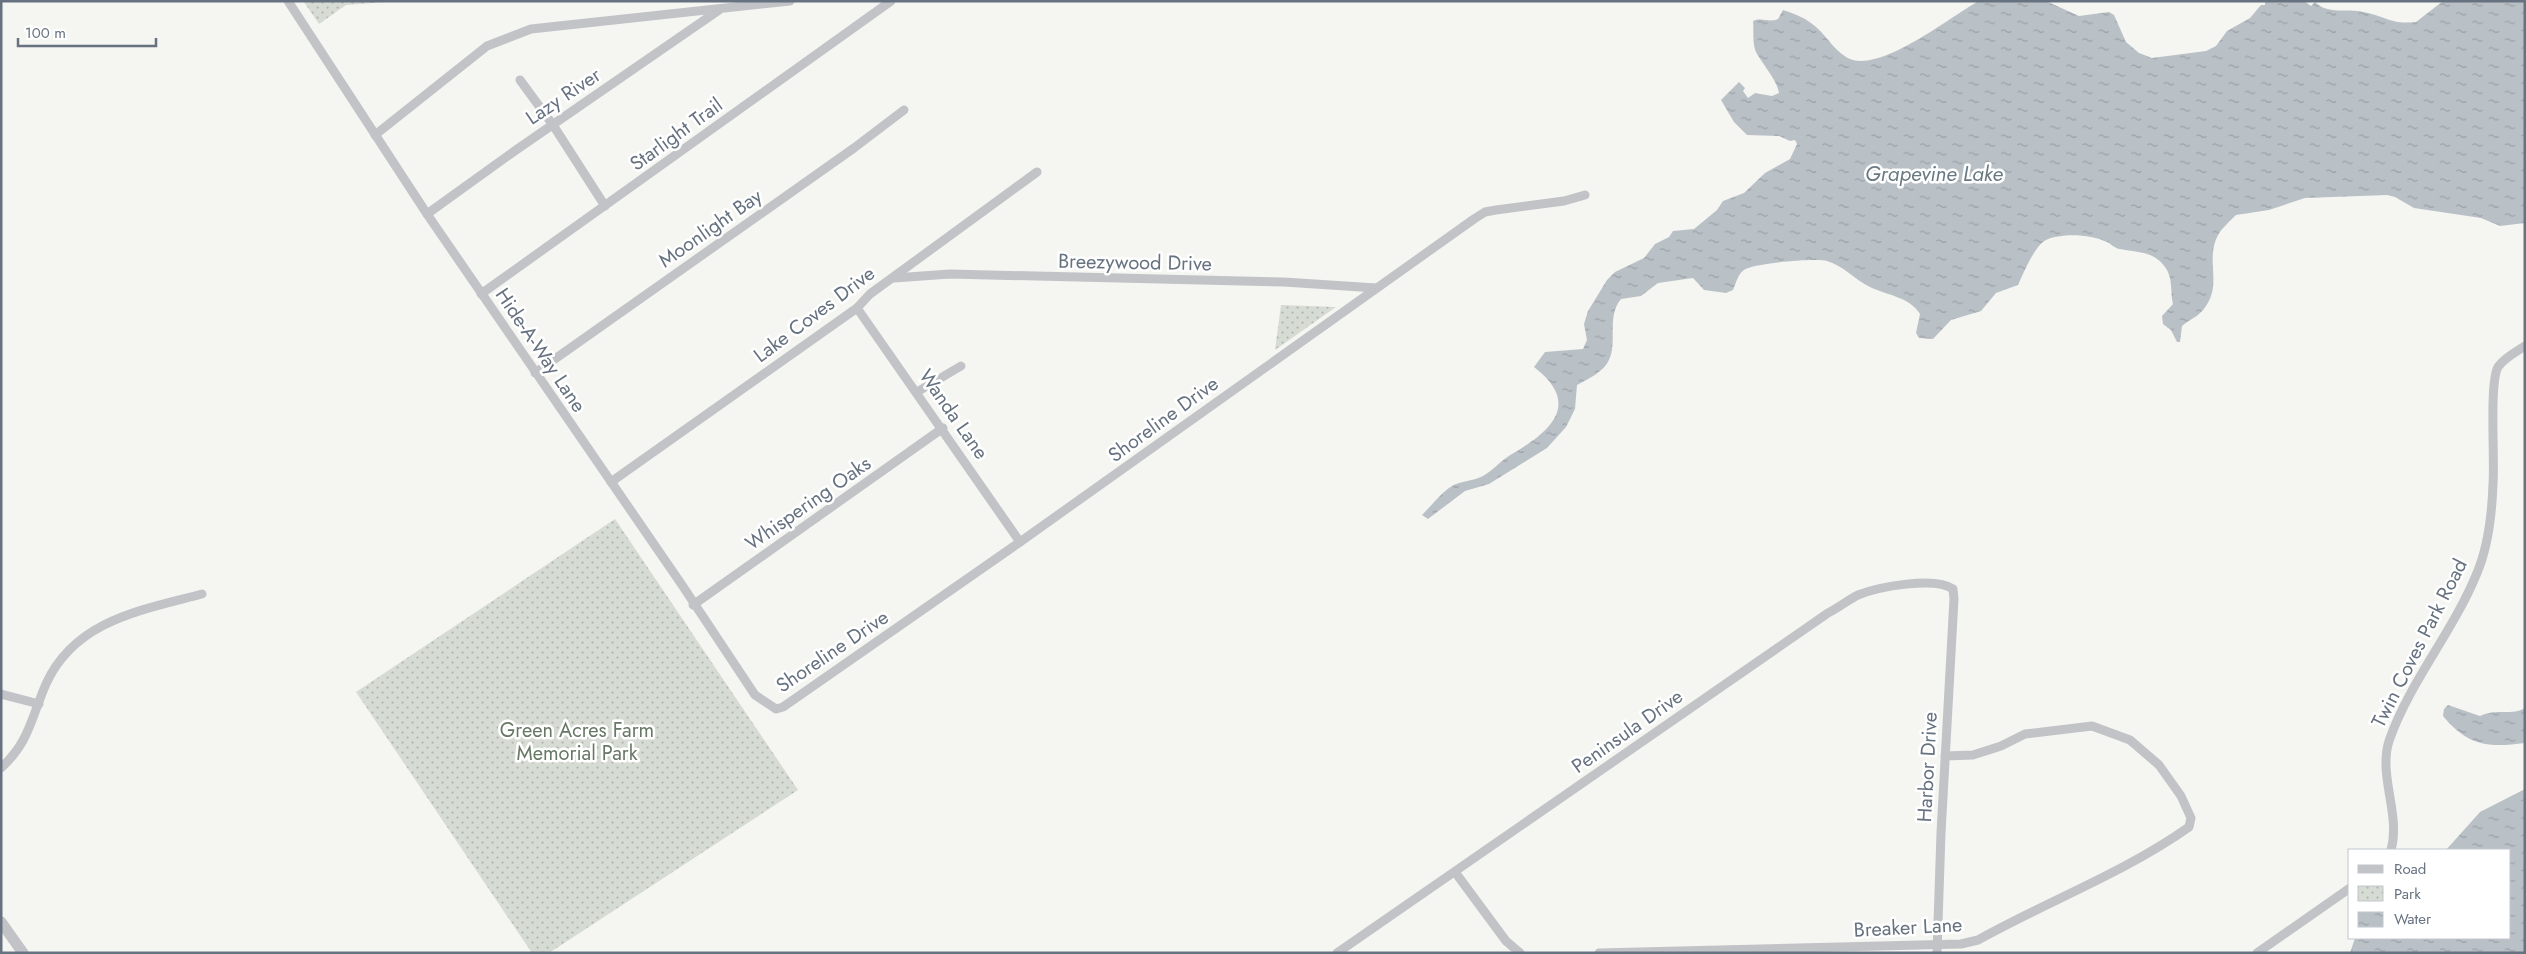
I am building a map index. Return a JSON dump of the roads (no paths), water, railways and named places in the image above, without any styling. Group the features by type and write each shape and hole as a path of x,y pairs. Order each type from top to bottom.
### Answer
{"street":[{"name":"Hide-A-Way Lane","path":"288,1 427,214 682,585 693,605 756,698 776,709"},
{"path":"375,134 487,46 523,32 590,21 790,1"},
{"name":"Starlight Trail","path":"481,294 891,1"},
{"name":"Lazy River","path":"427,214 721,8"},
{"path":"520,80 553,125 605,206"},
{"name":"Moonlight Bay","path":"535,373 854,148 904,110"},
{"name":"Lake Coves Drive","path":"611,482 857,308 870,294 1037,172"},
{"name":"Shoreline Drive","path":"776,709 783,707 1020,542 1485,212 1564,201 1585,195"},
{"name":"Breezywood Drive","path":"893,278 950,274 1284,282 1376,288"},
{"name":"Wanda Lane","path":"857,308 943,428 1020,542"},
{"name":"Twin Coves Park Road","path":"2391,849 2392,809 2387,781 2387,751 2407,700 2478,572 2487,531 2493,485 2493,392 2497,370 2502,361 2525,346"},
{"path":"917,392 961,366"},
{"name":"Whispering Oaks","path":"693,605 943,428"},
{"name":"Peninsula Drive","path":"1337,953 1828,613 1858,595 1905,585 1935,582 1945,583 1952,589"},
{"name":"Harbor Drive","path":"1938,950 1952,589"},
{"path":"1,768 26,736 40,704 48,679 60,661 88,633 122,616 202,594"},
{"path":"1,694 40,704"},
{"name":"Breaker Lane","path":"1599,953 1938,950 1978,940 2162,847 2189,827 2191,818 2182,796 2159,765 2130,740 2092,726 2025,734 2001,746 1973,755 1945,756"},
{"path":"1454,872 1506,941 1520,953"},
{"path":"2258,953 2348,889"},
{"path":"1,922 23,953"}],"water":[{"name":"Grapevine Lake","path":"1979,1 2046,1 2079,16 2109,12 2114,15 2126,42 2139,53 2152,58 2206,51 2216,46 2227,31 2250,18 2261,5 2265,5 2265,1 2304,1 2311,6 2315,2 2332,10 2357,11 2408,23 2416,22 2443,1 2525,1 2525,223 2500,226 2481,218 2414,208 2395,197 2387,195 2305,198 2269,210 2236,215 2220,232 2214,244 2213,289 2211,297 2201,312 2182,326 2180,342 2177,342 2171,330 2163,324 2162,316 2173,304 2170,278 2167,270 2152,256 2114,247 2107,242 2093,237 2068,235 2046,240 2034,254 2018,285 1996,293 1981,311 1951,320 1933,339 1919,338 1916,333 1920,314 1916,308 1904,300 1870,287 1839,266 1827,261 1785,262 1750,267 1740,274 1733,290 1726,293 1704,290 1693,278 1658,283 1641,296 1621,299 1614,317 1611,355 1600,371 1577,385 1575,409 1566,427 1547,448 1489,484 1465,491 1428,519 1422,515 1452,486 1485,475 1508,456 1539,436 1549,426 1556,416 1558,405 1556,393 1548,380 1534,367 1545,352 1583,349 1587,340 1584,324 1588,311 1607,280 1615,272 1644,258 1655,244 1669,237 1673,231 1694,229 1717,210 1723,201 1744,193 1765,173 1790,159 1797,144 1795,140 1790,141 1779,136 1747,135 1734,122 1721,100 1739,82 1745,88 1743,91 1748,98 1755,93 1772,96 1779,93 1773,78 1756,52 1753,21 1778,19 1783,10 1790,12 1816,27 1846,57 1860,61 1876,59 1895,52"},
{"path":"2448,705 2480,716 2492,712 2515,712 2525,708 2525,743 2489,745 2470,739 2461,734 2443,716 2444,709"},
{"path":"2525,789 2525,953 2350,953 2355,939 2511,939 2511,849 2447,849 2480,812"}],"park label":[{"name":"Green Acres Farm Memorial Park","path":"577,742"}]}
